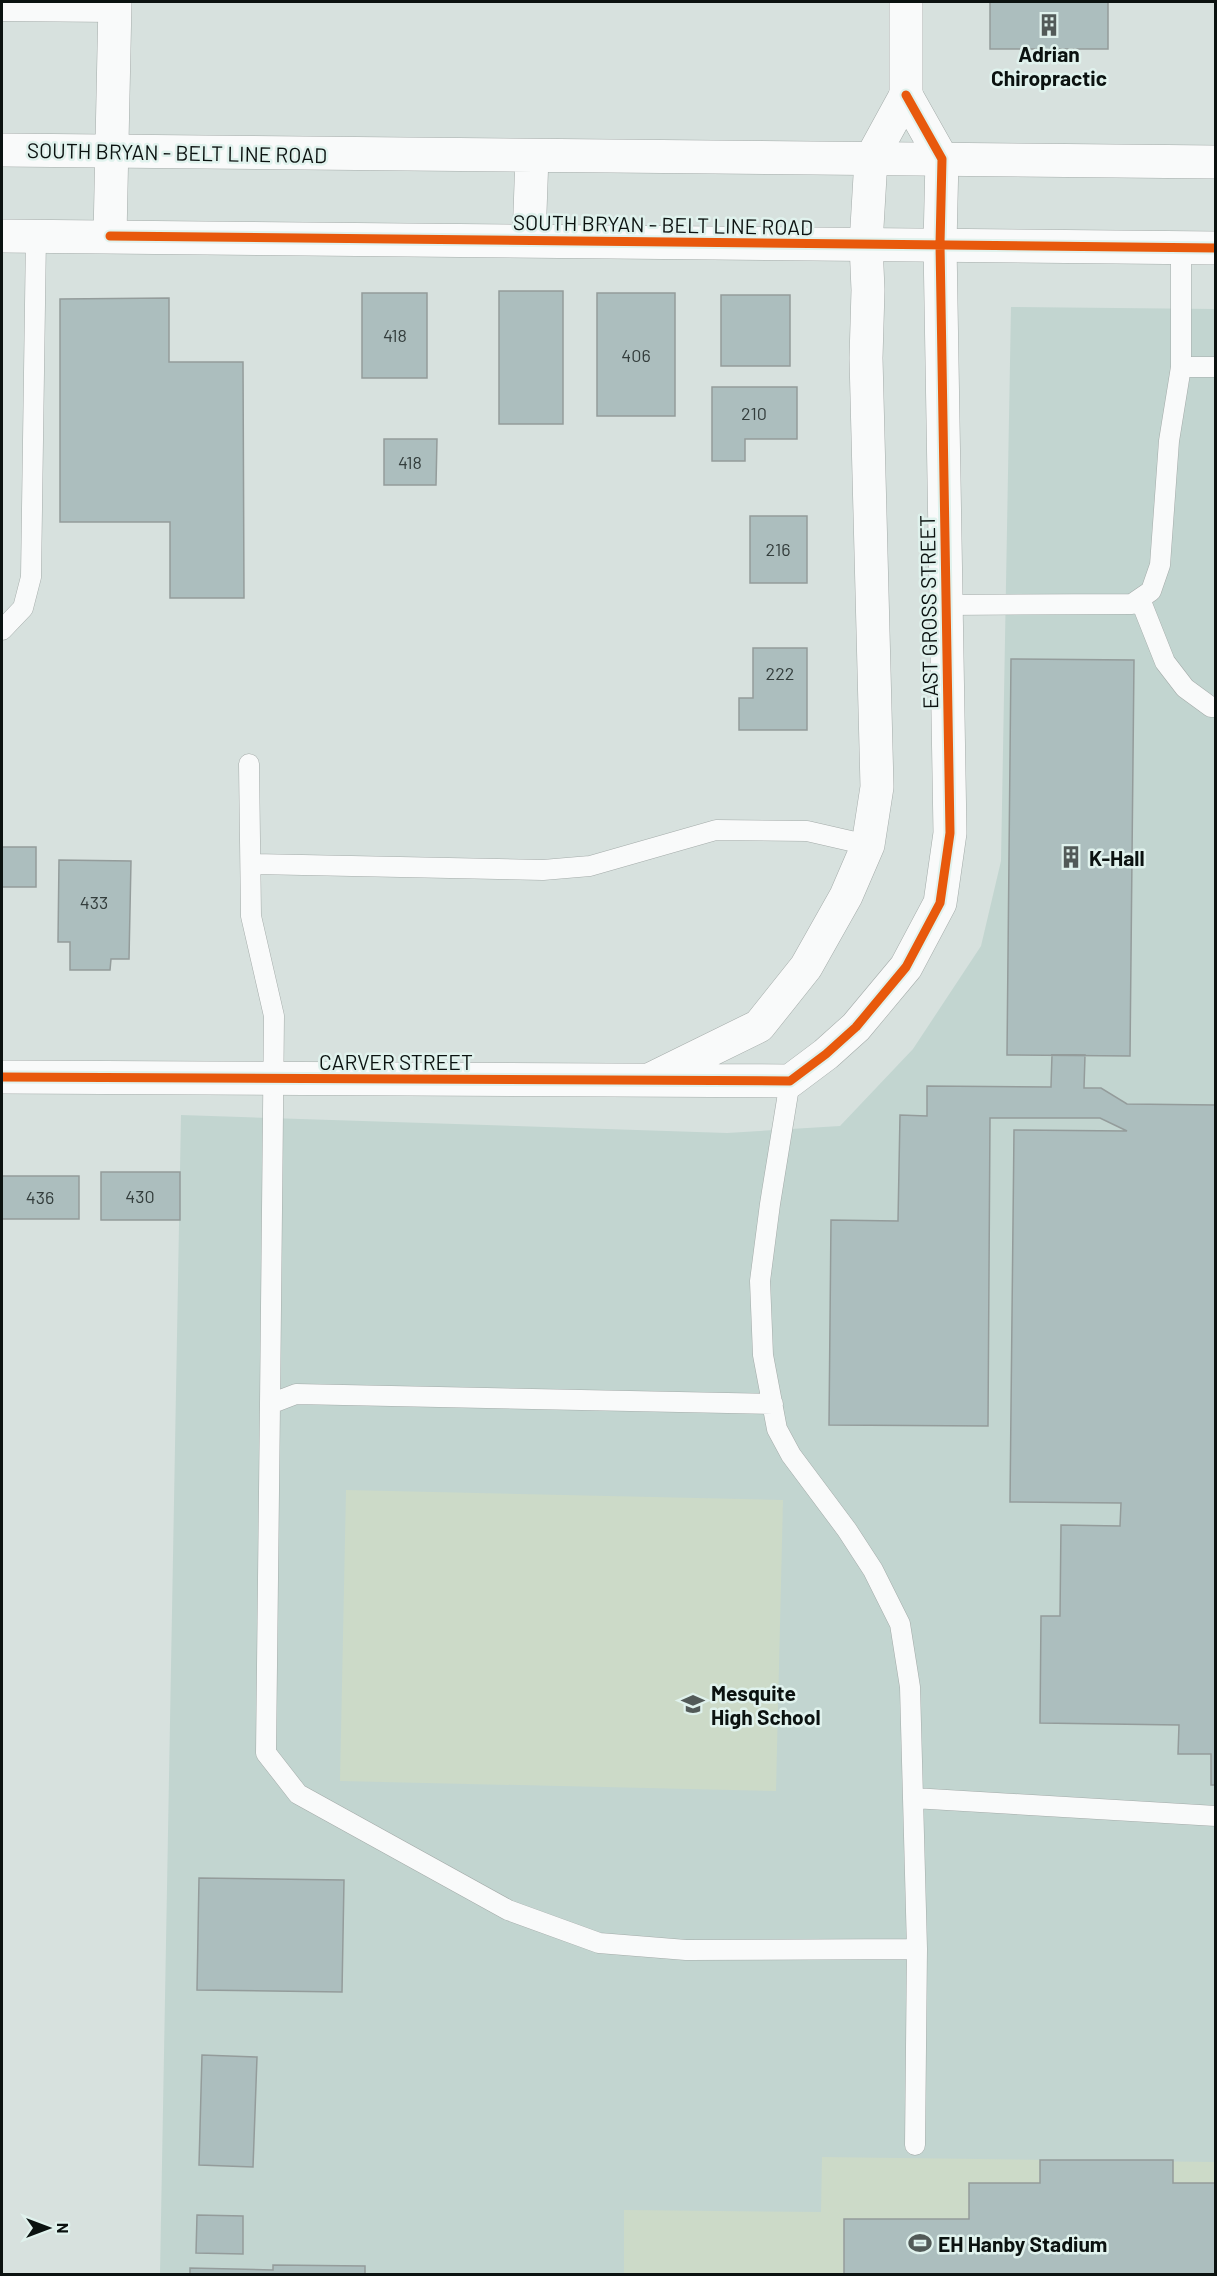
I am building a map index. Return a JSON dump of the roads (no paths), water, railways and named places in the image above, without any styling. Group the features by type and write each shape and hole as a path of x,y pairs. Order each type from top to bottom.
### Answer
{"street":[{"path":"646,1081 759,1026 806,967 846,896 868,845 877,787 866,358 868,290 866,244 871,159 906,95 906,2"},
{"path":"110,236 115,7"},
{"path":"906,95 942,159"},
{"name":"SOUTH BRYAN - BELT LINE ROAD","path":"2,150 1215,162"},
{"path":"529,240 532,156"},
{"name":"EAST GROSS STREET","path":"790,1081 826,1054 856,1027 906,967 940,903 950,833 940,244 942,159"},
{"name":"SOUTH BRYAN - BELT LINE ROAD","path":"2,236 1215,248"},
{"name":"CARVER STREET","path":"2,1077 790,1081"}],"lane":[{"path":"2,11 115,7"},
{"path":"2,630 23,608 31,577 36,236"},
{"path":"946,605 1132,604 1152,591 1160,566 1169,441 1181,367 1181,247"},
{"path":"1181,367 1215,367"},
{"path":"1140,599 1165,662 1185,688 1211,707 1215,707"},
{"path":"249,764 251,916 274,1016 266,1753 298,1794 508,1910 599,1943 686,1950 917,1949"},
{"path":"251,864 543,870 590,866 716,830 807,831 868,845"},
{"path":"790,1081 760,1281 763,1355 777,1429 791,1455 847,1530 873,1570 900,1624 910,1687 917,1949 915,2145"},
{"path":"270,1404 296,1394 772,1404"},
{"path":"913,1798 1215,1816"}],"place":[{"name":"Adrian Chiropractic","path":"1049,25"},
{"name":"K-Hall","path":"1071,857"},
{"name":"Mesquite High School","path":"693,1704"},
{"name":"EH Hanby Stadium","path":"920,2243"}]}
